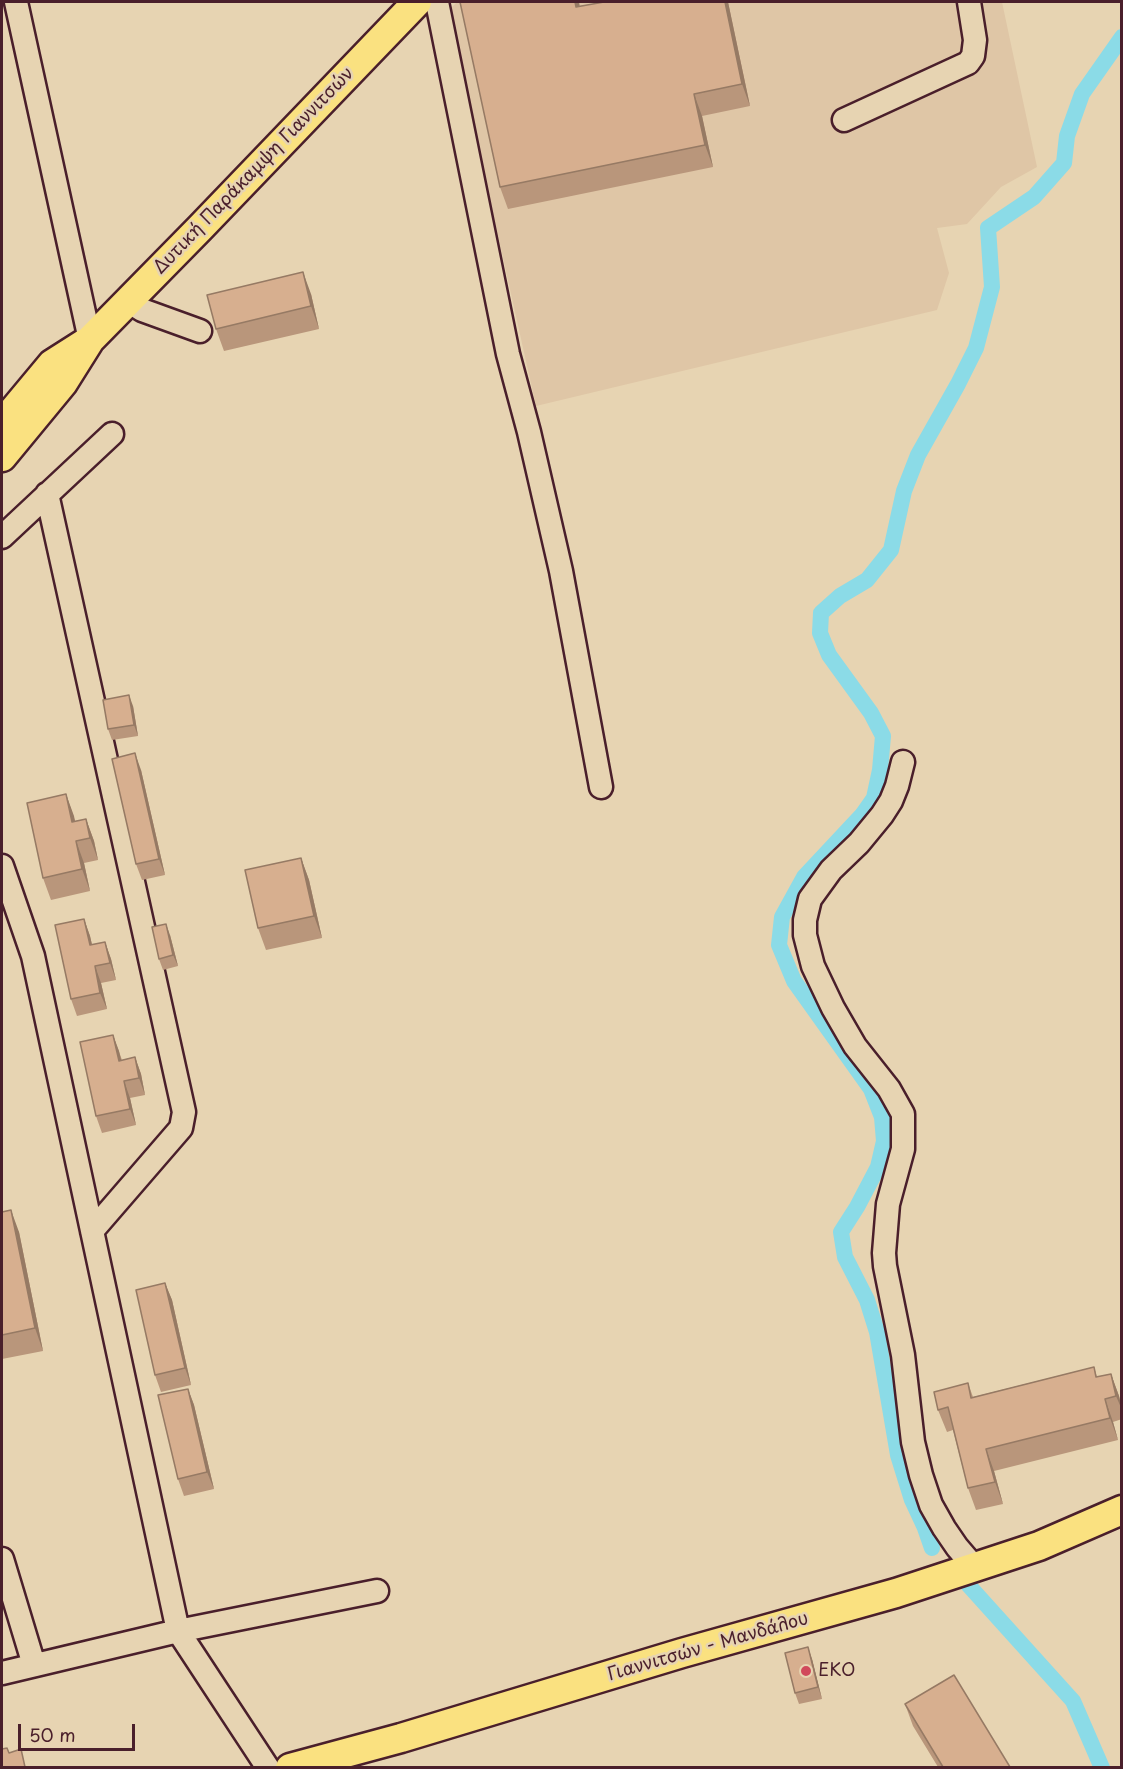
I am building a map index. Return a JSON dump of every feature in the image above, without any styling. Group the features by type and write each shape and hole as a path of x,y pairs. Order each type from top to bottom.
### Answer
{"main road":[{"name":"Δυτική Παράκαμψη Γιαννιτσών","path":"2,457 63,383 90,340 417,2"},
{"name":"Δυτική Παράκαμψη Γιαννιτσών","path":"2,424 52,364 90,340"},
{"name":"Γιαννιτσών - Μανδάλου","path":"295,1767 493,1711 682,1653 896,1593 1039,1546 1121,1511"}],"street":[{"path":"16,2 90,340"},
{"path":"437,2 508,354 529,432 561,571 601,787"},
{"path":"844,120 968,63 975,49 969,2"},
{"path":"128,301 142,310 200,331"},
{"path":"2,537 112,434"},
{"path":"47,494 184,1112 181,1128 92,1231"},
{"path":"903,762 897,786 882,815 859,843 831,870 810,899 804,920 805,935 813,966 833,1008 855,1046 889,1089 903,1114 903,1149 888,1204 885,1266 903,1355 914,1442 921,1475 931,1504 944,1528 975,1568"},
{"path":"2,866 33,956 178,1631 268,1767"},
{"path":"2,1559 34,1665"},
{"path":"2,1673 178,1631 377,1591"}],"shaded area":[{"path":"457,2 1002,2 1037,167 1001,187 967,224 937,228 949,273 937,310 536,406 448,11"}],"building":[{"path":"460,2 575,2 576,7 604,2 725,2 742,84 694,94 705,145 500,187"},
{"path":"303,272 311,306 216,329 207,295"},
{"path":"129,695 134,725 108,729 103,700"},
{"path":"135,753 159,859 136,864 112,759"},
{"path":"66,794 72,822 86,819 90,838 76,841 82,869 43,878 27,803"},
{"path":"301,858 314,916 258,928 245,870"},
{"path":"84,919 90,945 105,942 110,963 95,966 100,993 71,999 55,925"},
{"path":"166,924 173,955 159,959 152,927"},
{"path":"113,1035 119,1061 135,1057 139,1078 124,1081 130,1109 96,1116 80,1042"},
{"path":"11,1210 35,1328 2,1335 2,1212"},
{"path":"165,1283 185,1368 155,1375 136,1290"},
{"path":"1094,1367 1096,1377 1111,1374 1116,1396 1105,1399 1110,1418 986,1449 995,1482 968,1488 948,1407 938,1410 934,1392 968,1383 971,1398"},
{"path":"188,1389 207,1472 178,1479 158,1395"},
{"path":"808,1647 818,1687 795,1693 785,1653"},
{"path":"954,1675 1010,1767 943,1767 905,1704"},
{"path":"7,1748 9,1753 21,1749 25,1767 2,1767 2,1749"}],"waterway":[{"path":"932,1548 912,1500 898,1455 877,1332 867,1300 845,1257 841,1232 878,1167 884,1141 882,1117 871,1089 794,981 779,945 782,917 804,877 862,815 874,798 880,770 883,736 871,713 829,655 820,633 821,613 840,596 867,580 891,550 904,491 918,455 976,348 992,287 988,228 1034,197 1064,163 1067,136 1082,94 1122,37"},
{"path":"962,1578 1073,1701 1102,1768"}],"place":[{"name":"EKO","path":"806,1671"}]}
